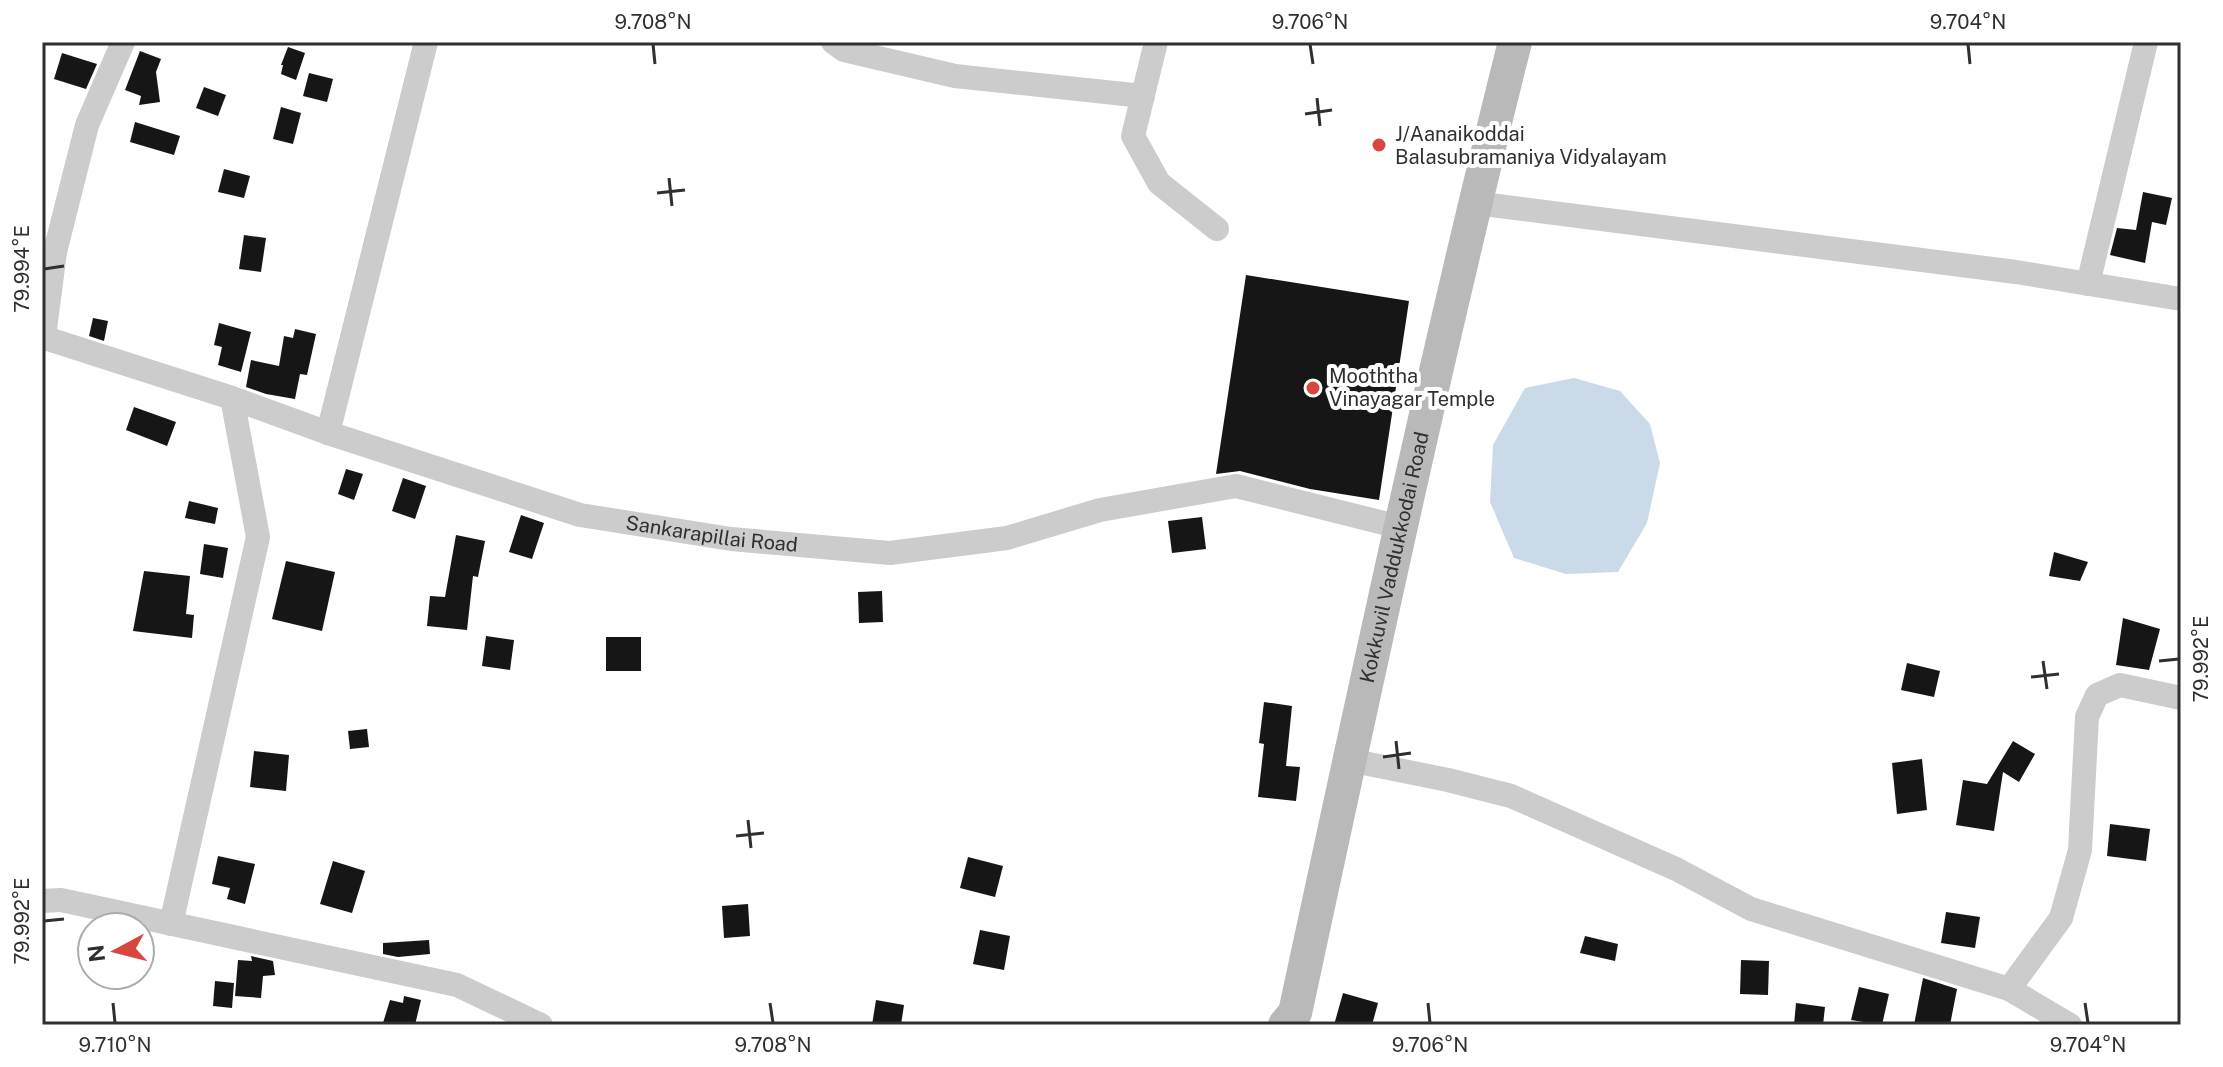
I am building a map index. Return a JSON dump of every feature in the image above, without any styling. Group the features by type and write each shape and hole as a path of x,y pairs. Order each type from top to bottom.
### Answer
{"main road":[{"name":"Kokkuvil Vaddukkodai Road","path":"1291,1021 1400,527 1515,42"}],"street":[{"path":"43,337 55,252 87,125 123,42"},
{"path":"328,433 426,42"},
{"path":"833,42 844,50 955,76 1143,96"},
{"path":"1156,42 1133,136 1159,183 1217,229"},
{"path":"2088,284 2146,42"},
{"path":"1475,203 2016,272 2181,299"},
{"name":"Sankarapillai Road","path":"43,337 580,515 731,539 890,553 1007,538 1100,510 1236,486 1400,527"},
{"path":"171,924 258,537 232,398"},
{"path":"2009,989 2061,918 2080,850 2087,717 2097,695 2120,685 2181,698"},
{"path":"1349,760 1511,796 1676,869 1751,909 2009,989 2058,1022"},
{"path":"42,901 61,900 457,985 541,1025"}],"water":[{"path":"1574,378 1620,391 1650,424 1660,463 1647,523 1618,572 1566,574 1514,558 1490,502 1493,445 1525,388"}],"building":[{"path":"288,47 305,53 296,80 281,74"},
{"path":"140,51 161,59 156,72 160,102 139,105 141,96 125,90"},
{"path":"62,53 97,64 86,89 54,79"},
{"path":"309,73 333,79 327,102 303,96"},
{"path":"204,87 226,95 218,116 196,108"},
{"path":"281,107 301,113 293,144 273,139"},
{"path":"135,122 180,136 174,155 130,142"},
{"path":"224,169 250,176 244,198 218,192"},
{"path":"2143,192 2172,198 2166,225 2152,222 2145,263 2110,255 2117,228 2136,230"},
{"path":"244,235 266,238 261,272 239,269"},
{"name":"Mooththa Vinayagar Temple","path":"1246,275 1409,301 1379,500 1310,489 1240,471 1216,474"},
{"path":"93,318 108,321 104,341 89,336"},
{"path":"219,323 251,332 241,372 218,365 222,347 214,345"},
{"path":"295,329 316,334 307,375 300,374 295,399 246,387 251,360 279,366 284,336 293,338"},
{"path":"134,407 176,422 167,446 126,430"},
{"path":"346,469 363,474 354,500 338,494"},
{"path":"403,478 426,486 415,519 392,511"},
{"path":"189,501 218,508 215,524 185,518"},
{"path":"521,515 544,523 532,559 509,552"},
{"path":"1202,517 1206,549 1172,553 1168,521"},
{"path":"456,535 485,541 478,577 473,576 467,630 427,626 430,596 445,597"},
{"path":"204,544 228,548 223,578 200,574"},
{"path":"2054,552 2088,562 2080,581 2049,576"},
{"path":"286,561 335,572 322,631 272,619"},
{"path":"144,571 190,576 186,614 194,615 192,638 133,631"},
{"path":"882,591 883,622 859,623 858,592"},
{"path":"2123,618 2160,629 2149,670 2116,665"},
{"path":"486,636 514,640 510,670 482,666"},
{"path":"606,637 641,637 641,671 606,671"},
{"path":"1907,663 1940,671 1934,697 1901,690"},
{"path":"1264,702 1292,706 1286,766 1300,767 1296,801 1258,797 1264,744 1259,743"},
{"path":"367,729 369,747 350,749 348,731"},
{"path":"2013,741 2035,754 2019,782 2003,772 1994,831 1956,825 1963,780 1987,784"},
{"path":"254,751 289,755 286,791 250,787"},
{"path":"1922,759 1927,810 1897,814 1892,763"},
{"path":"2110,824 2150,829 2146,861 2107,856"},
{"path":"218,856 255,864 245,904 227,899 230,888 212,884"},
{"path":"968,857 1003,866 995,897 960,888"},
{"path":"333,861 365,871 352,913 320,904"},
{"path":"748,904 750,936 724,938 722,906"},
{"path":"1946,912 1980,917 1975,948 1941,943"},
{"path":"980,930 1010,936 1004,970 973,964"},
{"path":"1585,936 1618,944 1615,961 1580,953"},
{"path":"429,940 430,954 398,957 383,954 383,943"},
{"path":"251,956 273,961 275,975 263,976 261,998 235,996 238,960 252,961"},
{"path":"1741,960 1769,961 1768,995 1740,994"},
{"path":"1923,978 1957,989 1950,1025 1914,1025"},
{"path":"215,981 234,983 232,1008 213,1006"},
{"path":"1859,987 1889,994 1882,1025 1851,1020"},
{"path":"1343,993 1378,1003 1372,1025 1334,1025"},
{"path":"404,996 421,1000 415,1025 383,1023 390,1000 403,1003"},
{"path":"876,1000 904,1005 901,1025 872,1025"},
{"path":"1796,1003 1825,1007 1823,1025 1794,1025"}],"place":[{"name":"J/Aanaikoddai Balasubramaniya Vidyalayam","path":"1379,145"},
{"name":"Mooththa Vinayagar Temple","path":"1313,388"}]}
